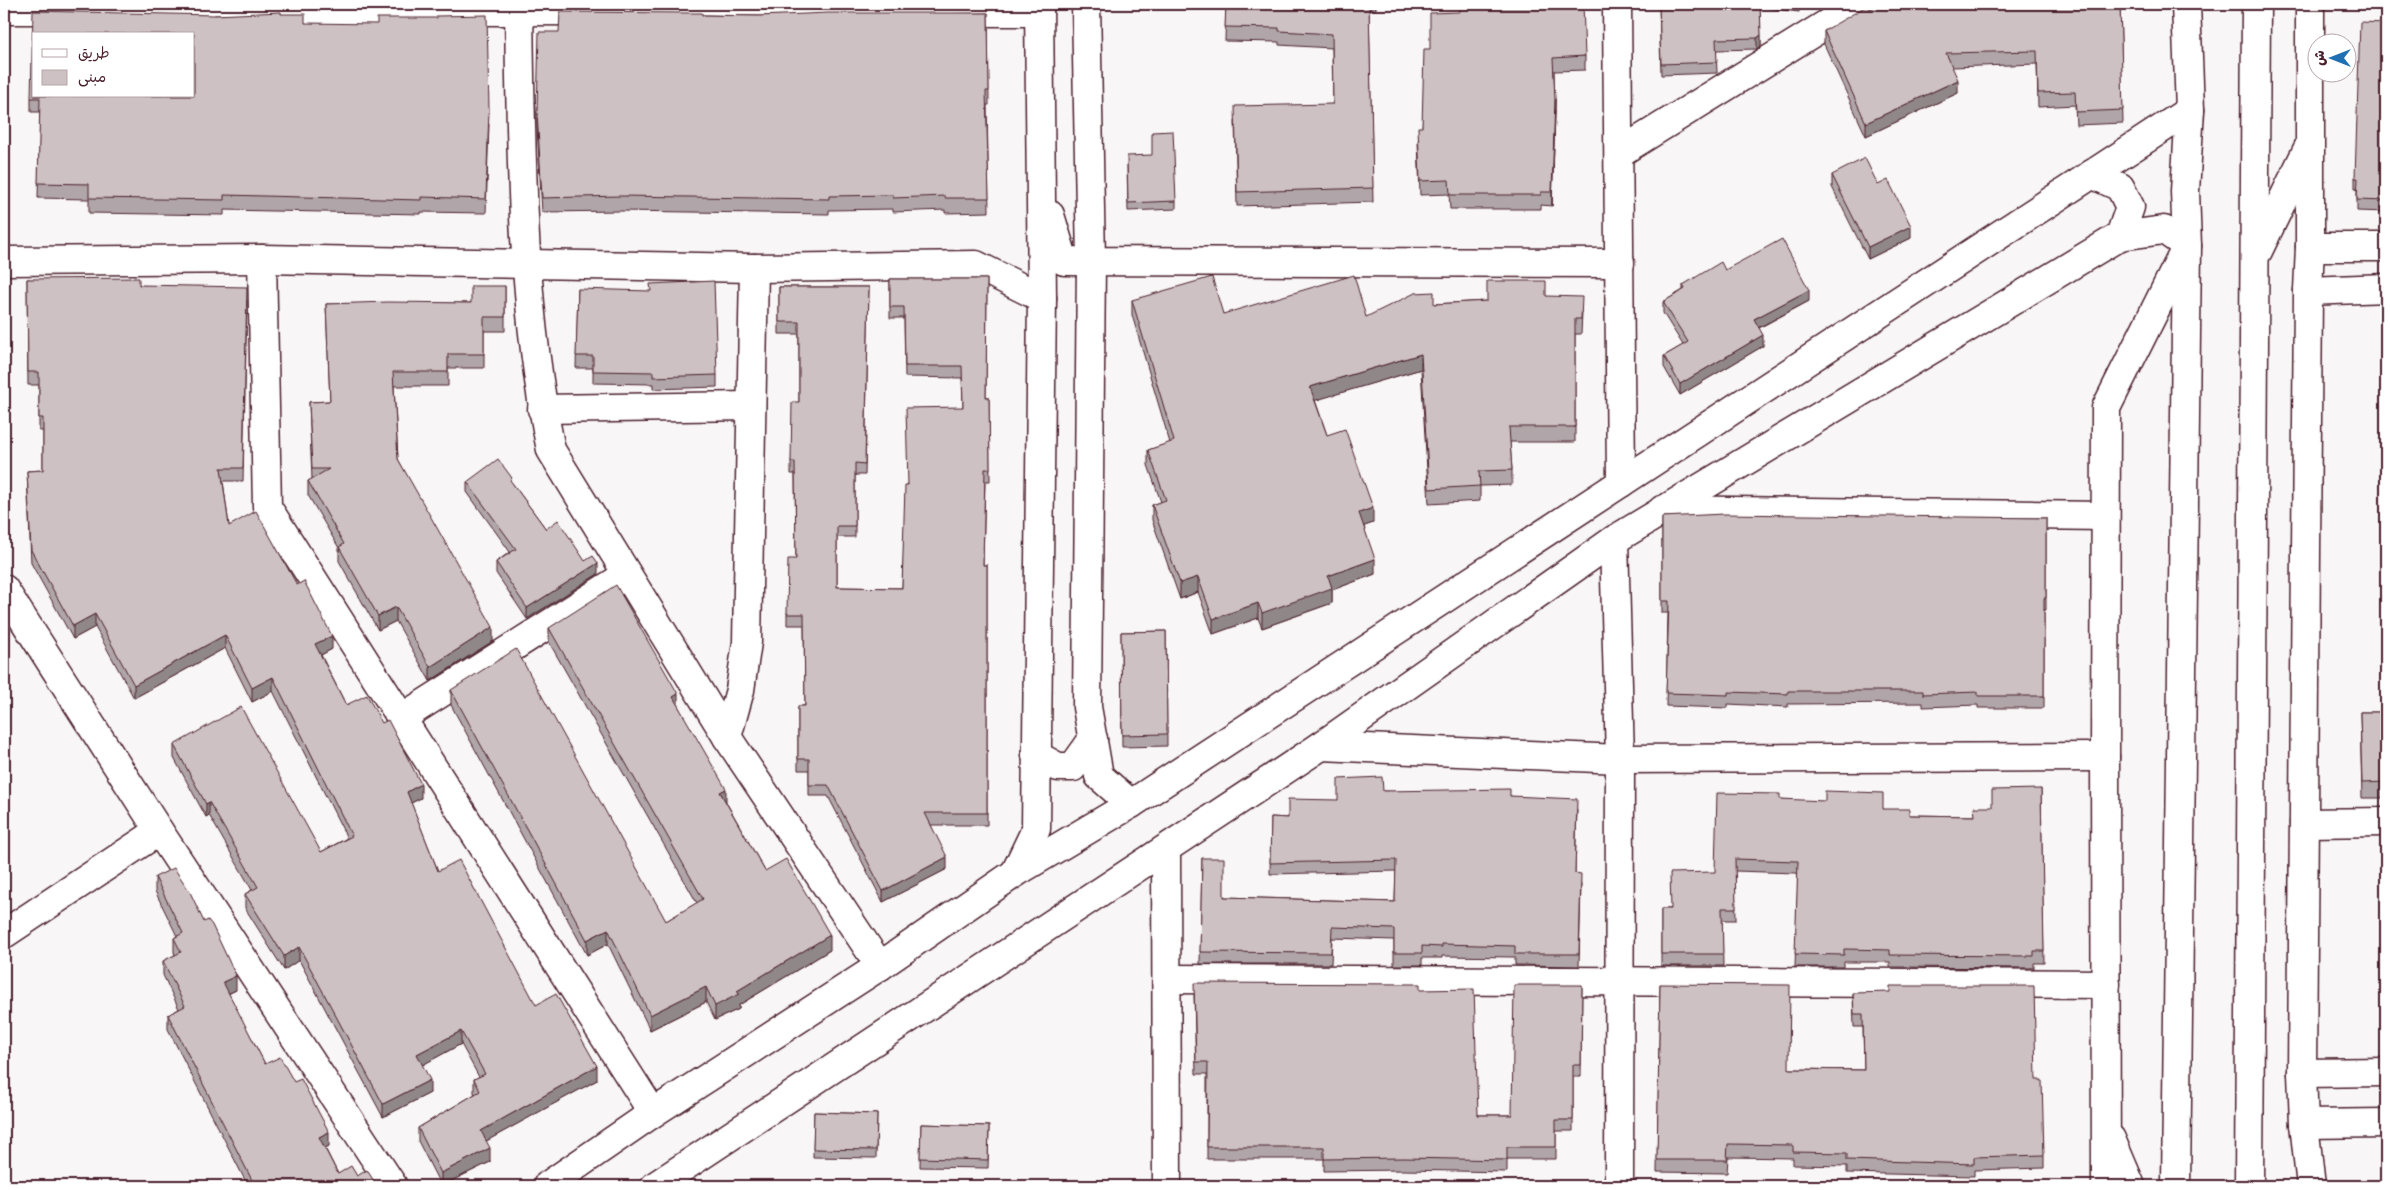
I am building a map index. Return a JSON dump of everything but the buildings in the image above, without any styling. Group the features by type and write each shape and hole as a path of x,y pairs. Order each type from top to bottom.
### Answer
{"street":[{"path":"1086,4 1091,261 1086,707 1099,776 1131,804"},
{"path":"1617,4 1622,483"},
{"path":"1619,152 1859,4"},
{"path":"2176,1186 2187,246 2185,192 2190,110 2186,4"},
{"path":"2249,1186 2256,4"},
{"path":"2310,4 2310,247 2308,290 2302,1073 2304,1124 2311,1186"},
{"path":"519,8 525,264 542,409 551,450 727,737 880,966"},
{"path":"4,10 1039,8 1042,298 1036,829 1015,872"},
{"path":"547,1186 654,1113 880,966 1015,872 1131,804 2190,110"},
{"path":"2255,256 2310,144"},
{"path":"2092,174 2120,186 2130,207 2120,236"},
{"path":"1041,187 1064,261 1620,263"},
{"path":"671,1182 1321,746 1614,540 1662,510 2120,236 2164,230 2187,246"},
{"path":"2106,1186 2106,408 2187,246"},
{"path":"2310,247 2386,247"},
{"path":"262,259 267,507 654,1113"},
{"path":"4,260 262,259 754,268 976,265 1042,298"},
{"path":"727,737 740,690 747,642 754,268"},
{"path":"2308,290 2386,288"},
{"path":"542,409 751,406"},
{"path":"1662,510 2106,516"},
{"path":"1614,540 1620,759 1621,982 1619,1186"},
{"path":"400,718 626,575"},
{"path":"4,589 158,831 392,1186"},
{"path":"1036,755 1058,767 1073,767 1093,739"},
{"path":"1321,746 1620,759 2105,757"},
{"path":"2304,823 2386,822"},
{"path":"4,934 158,831"},
{"path":"1166,850 1168,1186"},
{"path":"1168,980 2106,984"},
{"path":"2302,1073 2386,1072"},
{"path":"2304,1124 2386,1123"},
{"path":"2106,1126 2131,1186"}]}
